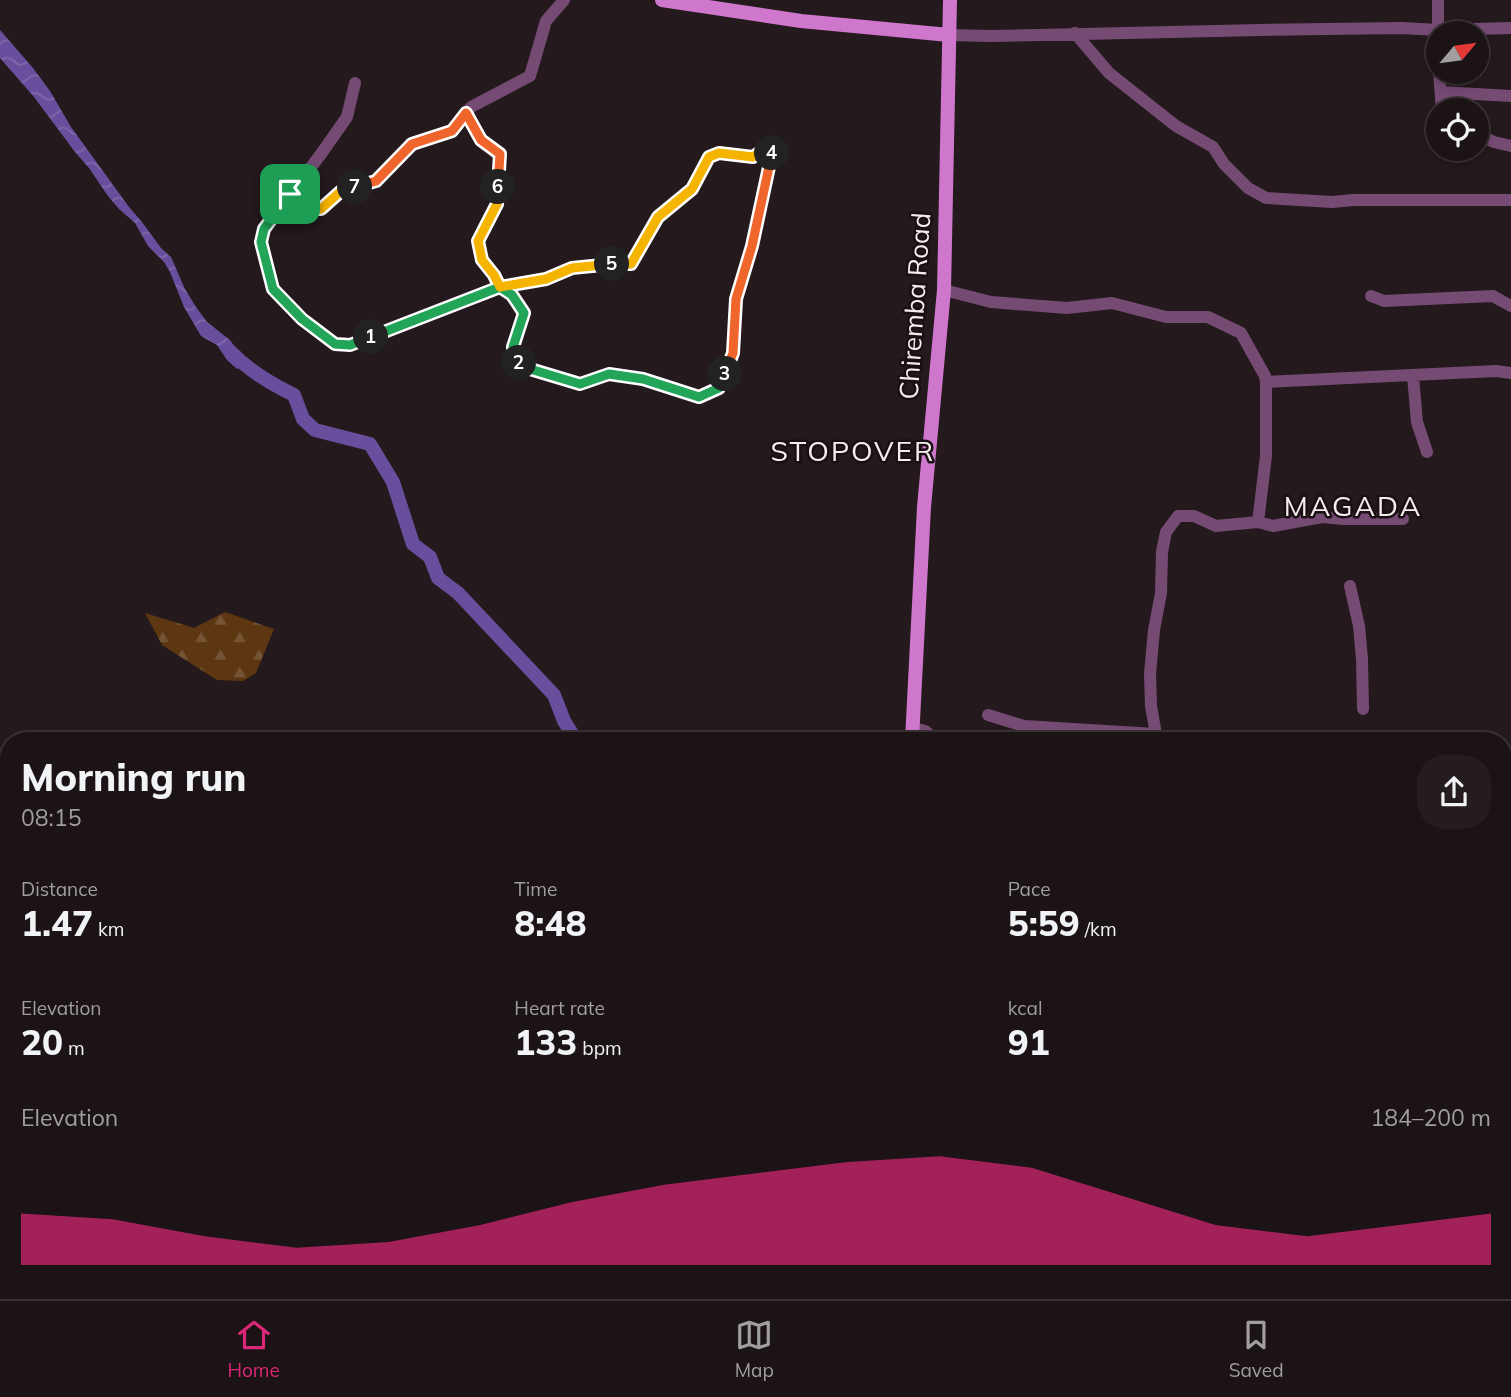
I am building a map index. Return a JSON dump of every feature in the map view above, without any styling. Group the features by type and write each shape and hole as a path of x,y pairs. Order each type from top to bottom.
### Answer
{"main road":[{"path":"662,0 801,21 949,35"},
{"name":"Chiremba Road","path":"913,732 923,507 944,290 950,0"}],"street":[{"path":"290,194 313,209 321,209 340,192 376,181 412,144 452,131 471,107 530,76 546,21 564,0"},
{"path":"1438,0 1438,21"},
{"path":"1489,29 1511,28"},
{"path":"949,35 1426,29"},
{"path":"1074,33 1109,73 1176,126 1213,147 1224,164 1248,188 1266,198 1332,202 1511,200"},
{"path":"355,83 347,117 264,229 261,242 273,289 302,319 335,344 350,345 500,287 546,279 572,268 631,264 658,217 692,189 709,157 719,153 753,157 766,148 774,148 752,246 736,299 733,353 719,388 699,397 643,379 609,374 580,384 520,366 513,347 524,313 512,295 500,287 482,260 478,241 497,204 500,154 481,140 466,113"},
{"path":"1440,84 1441,98"},
{"path":"1441,92 1511,96"},
{"path":"1489,140 1511,146"},
{"path":"944,290 991,302 1067,308 1112,303 1166,317 1208,317 1241,333 1266,382 1266,456 1258,522"},
{"path":"1371,296 1384,300 1493,296 1511,306"},
{"path":"1266,382 1496,371 1511,373"},
{"path":"1413,376 1417,422 1427,452"},
{"path":"1155,732 1150,674 1161,593 1162,552 1166,532 1178,516 1195,516 1216,526 1258,522 1273,526 1322,517 1403,519"},
{"path":"1350,586 1359,626 1363,709"},
{"path":"988,716 1024,726 1096,732"}],"green space":[{"path":"225,612 274,629 256,673 243,681 217,680 162,645 145,613 194,628"}],"water":[{"path":"0,30 33,68 71,127 129,207 171,257 185,289 207,322 230,340 246,363 237,369 217,345 201,336 184,307 164,262 148,246 135,223 108,196 34,97 0,58"}],"waterway":[{"path":"231,352 261,376 294,395 303,419 315,430 370,444 393,482 413,544 430,557 438,578 458,593 554,695 571,732"}],"district":[{"name":"STOPOVER","path":"853,451"},
{"name":"MAGADA","path":"1353,506"}],"route":[{"path":"290,194 264,229 261,242 273,289 302,319 335,344 350,345 500,287 512,295 524,313 513,347 520,366 580,384 609,374 643,379 699,397 719,388 733,353 736,299 752,246 774,148 766,148 753,157 719,153 709,157 692,189 658,217 631,264 572,268 546,279 500,287 482,260 478,241 497,204 500,154 481,140 466,113 452,131 412,144 376,181 340,192 321,209 313,209 290,194"}]}
